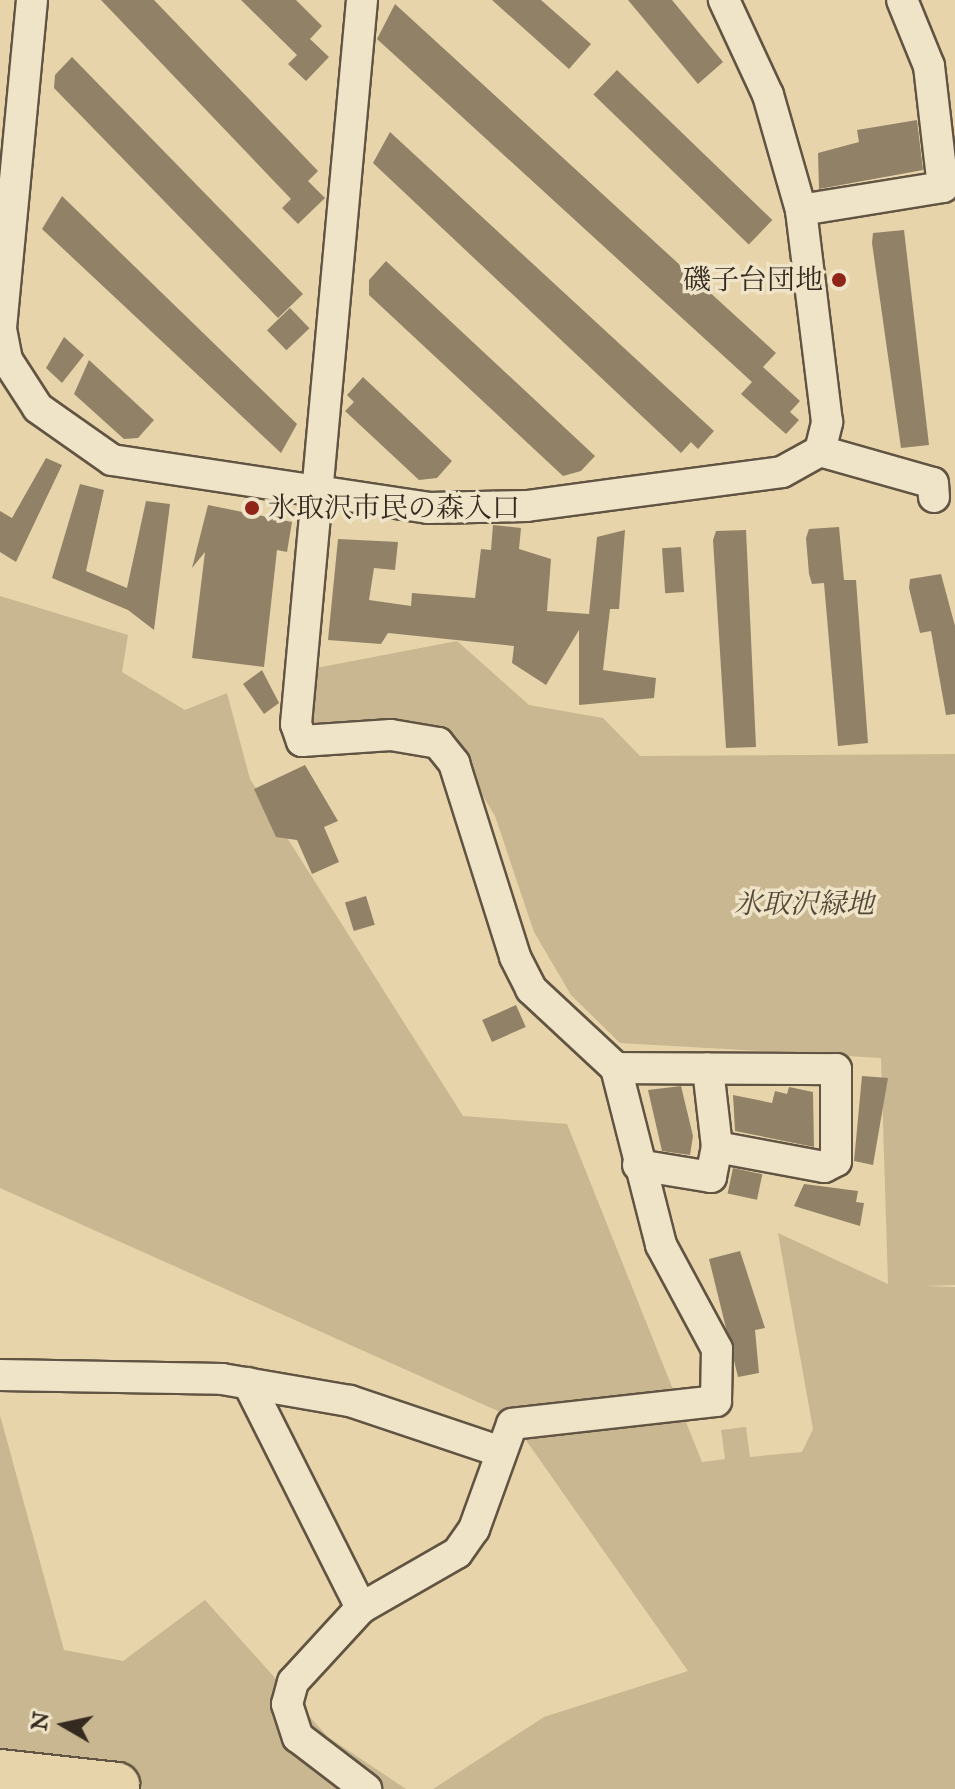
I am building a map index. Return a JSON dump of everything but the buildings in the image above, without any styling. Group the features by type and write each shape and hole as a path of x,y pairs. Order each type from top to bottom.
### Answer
{"highway":[{"path":"0,1772 117,1785"}],"street":[{"path":"32,0 4,254 7,360 38,408 112,460 318,496 428,508 527,506 782,472 820,451 933,483 934,497"},
{"path":"362,0 296,724 302,741 391,735 438,743 470,803 531,989 616,1068 638,1165 661,1245 717,1349 716,1401 512,1424 499,1451 474,1529 457,1553 361,1608 293,1682 287,1704 298,1737 366,1789"},
{"path":"724,0 768,95 801,210 827,422 820,451"},
{"path":"801,210 943,187 929,66 902,0"},
{"path":"616,1068 836,1069 836,1161 824,1167 717,1147"},
{"path":"638,1165 711,1177 717,1147 708,1069"},
{"path":"0,1375 248,1383 350,1401 499,1451"},
{"path":"248,1383 361,1608"}],"green space":[{"name":"氷取沢緑地","path":"0,596 128,635 122,672 185,710 227,693 250,779 463,1116 567,1124 702,1462 725,1459 721,1430 746,1427 750,1457 802,1452 813,1429 778,1233 888,1284 881,1058 620,1043 571,995 534,932 495,816 443,729 313,723 316,668 457,641 529,705 603,718 640,756 955,754 955,1285 925,1286 955,1287 955,1789 433,1789 544,1717 688,1671 509,1416 0,1188"},
{"path":"0,1415 64,1650 123,1661 205,1600 328,1737 406,1789 111,1789 113,1762 0,1756"}],"place":[{"name":"磯子台団地","path":"839,280"},
{"name":"氷取沢市民の森入口","path":"252,508"}]}
